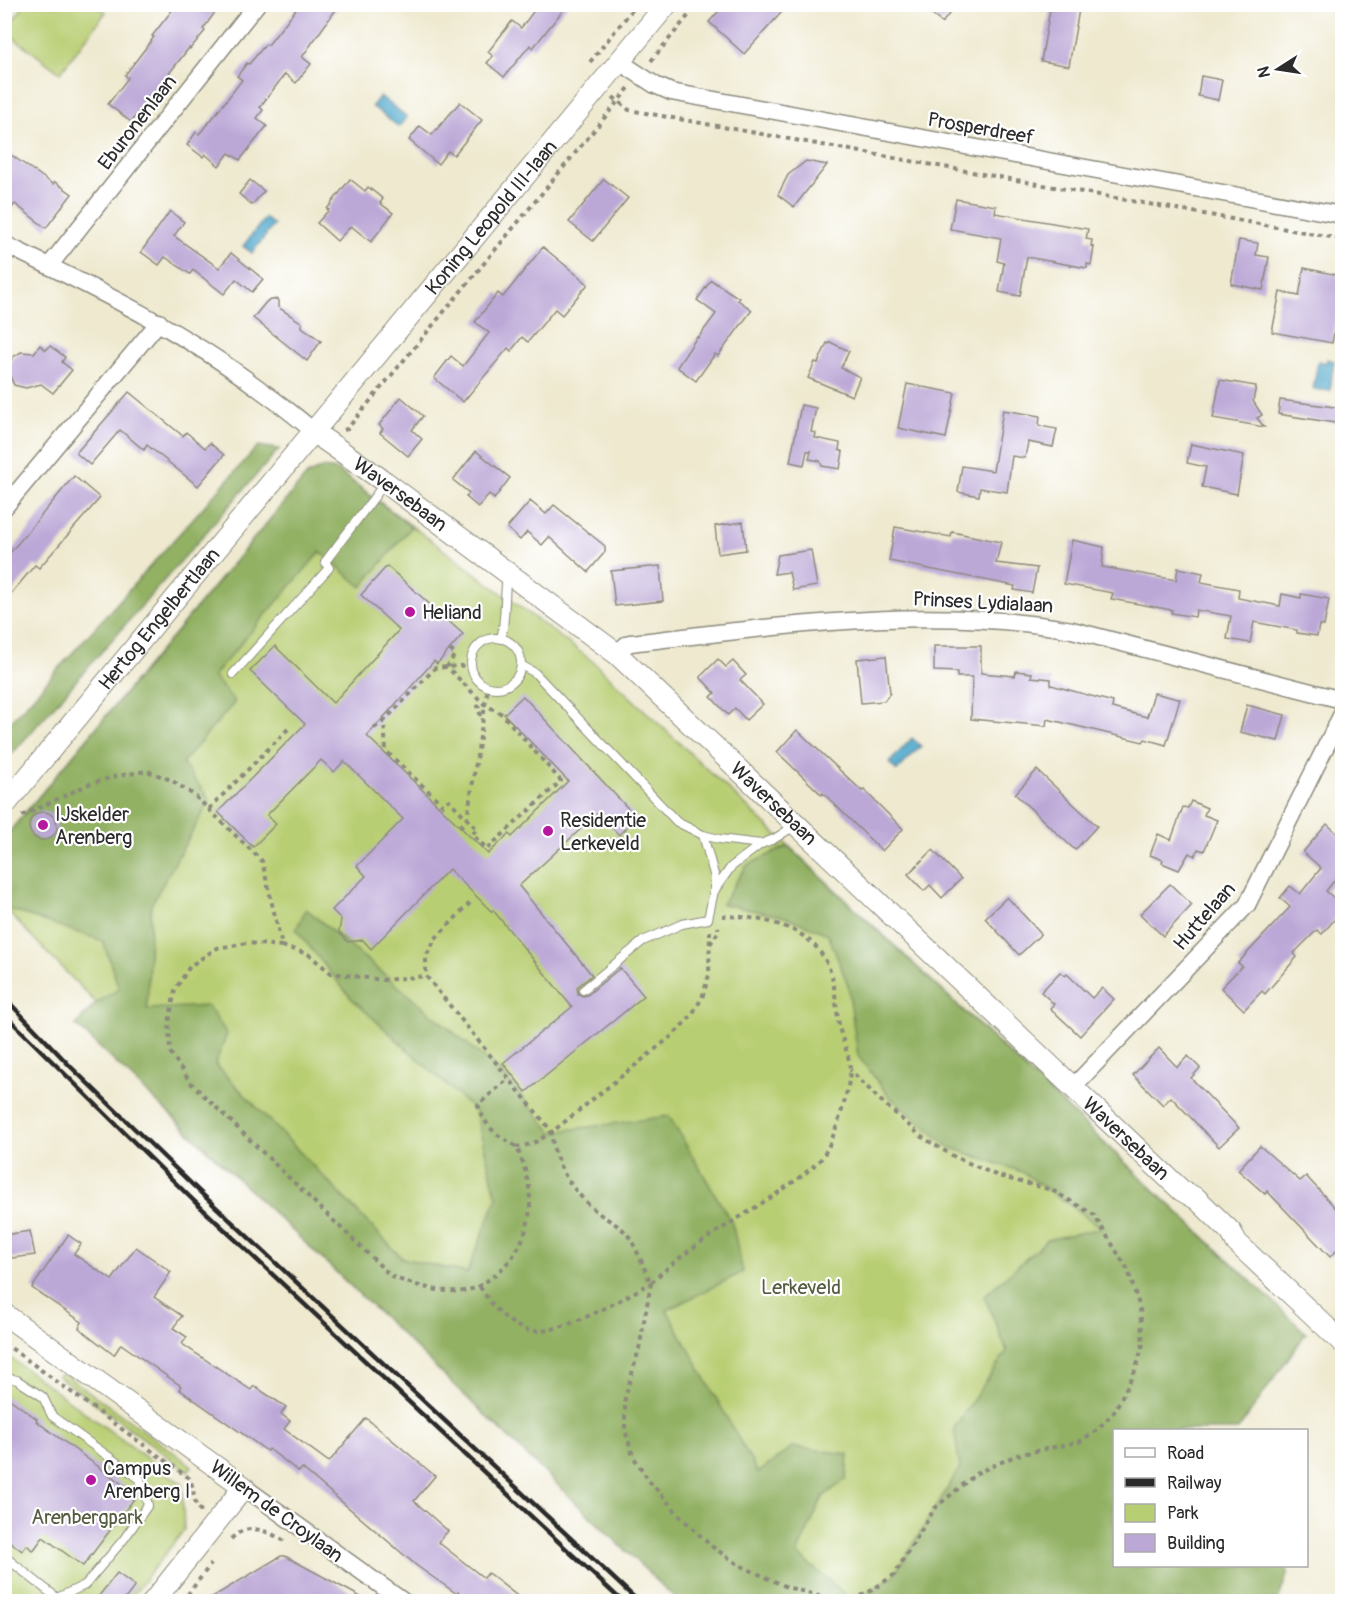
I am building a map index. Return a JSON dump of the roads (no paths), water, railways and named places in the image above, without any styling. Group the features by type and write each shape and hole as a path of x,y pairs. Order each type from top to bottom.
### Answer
{"street":[{"name":"Eburonenlaan","path":"49,266 257,4"},
{"name":"Koning Leopold III-laan","path":"315,433 668,4"},
{"name":"Prosperdreef","path":"620,62 670,92 1342,215"},
{"name":"Waversebaan","path":"4,244 159,322 236,371 295,415 315,433 617,654 1181,1190 1197,1198 1231,1232 1237,1243 1342,1342"},
{"path":"4,508 159,322"},
{"name":"Hertog Engelbertlaan","path":"12,812 315,433"},
{"name":"Prinses Lydialaan","path":"617,654 630,644 852,621 930,618 1040,624 1072,630 1342,700"},
{"name":"Huttelaan","path":"1073,1086 1247,905 1342,714"},
{"name":"Willem de Croylaan","path":"4,1314 404,1602"},
{"path":"153,1602 243,1487"}],"lane":[{"path":"233,674 329,568 325,562 385,482"},
{"path":"501,639 504,626 503,605 507,573"},
{"path":"501,639 514,646 521,658 521,665 514,681 499,688 488,687 477,679 471,665 475,651 480,645 486,641 501,639"},
{"path":"521,665 535,673 677,822 703,835 761,844"},
{"path":"714,891 731,867 761,844 774,839 796,824"},
{"path":"583,990 643,941 682,924 708,919 715,878 703,835"},
{"path":"4,1377 18,1380 43,1398 52,1416 140,1479 148,1505 124,1539 85,1585 57,1598 4,1556"}],"water":[{"path":"380,96 407,117 399,127 372,106"},
{"path":"265,218 274,225 252,253 243,246"},
{"path":"1327,359 1334,361 1330,391 1313,389 1318,361 1326,363"},
{"path":"912,738 921,746 897,771 889,763"}],"railway":[{"path":"4,997 71,1067 202,1194 639,1602"},
{"path":"4,1014 195,1202 623,1602"}],"place":[{"name":"Heliand","path":"410,612"},
{"name":"IJskelder Arenberg","path":"43,825"},
{"name":"Residentie Lerkeveld","path":"548,831"},
{"name":"Campus Arenberg I","path":"91,1480"}],"park label":[{"name":"Lerkeveld","path":"801,1287"},
{"name":"Arenbergpark","path":"87,1517"}]}
